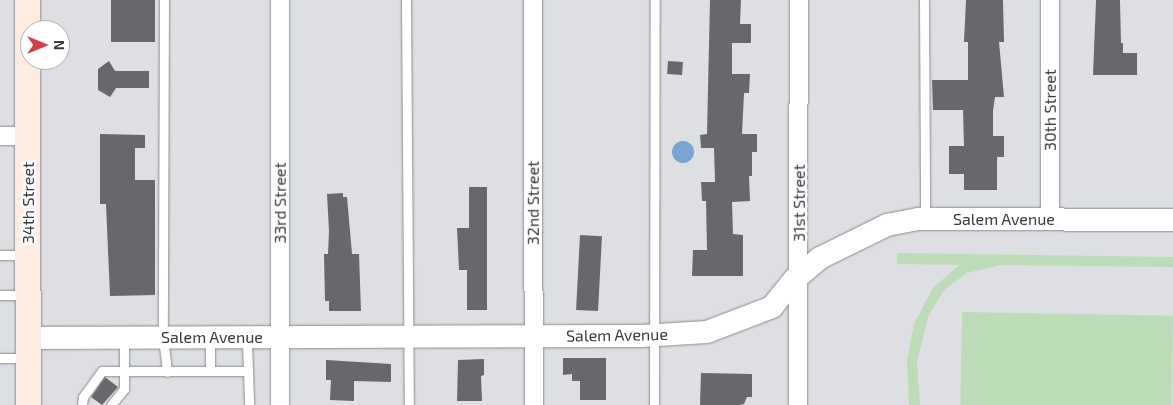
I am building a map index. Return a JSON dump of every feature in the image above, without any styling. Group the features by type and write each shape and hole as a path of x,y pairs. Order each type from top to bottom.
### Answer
{"main road":[{"name":"34th Street","path":"28,0 28,405"}],"street":[{"name":"33rd Street","path":"280,0 280,405"},
{"name":"32nd Street","path":"533,0 534,405"},
{"name":"31st Street","path":"798,405 799,0"},
{"name":"30th Street","path":"1050,0 1050,219"},
{"path":"0,136 28,136"},
{"name":"Salem Avenue","path":"28,348 124,338 654,335 707,332 747,318 772,306 799,276 820,258 850,241 887,225 924,219 1173,220"}],"lane":[{"path":"164,0 163,338 167,372"},
{"path":"406,0 409,405"},
{"path":"654,405 655,0"},
{"path":"924,0 924,219"},
{"path":"0,255 28,255"},
{"path":"0,295 28,295"},
{"path":"210,337 210,371"},
{"path":"247,337 249,405"},
{"path":"111,405 124,390 124,338"},
{"path":"0,358 28,348"},
{"path":"82,405 83,397 102,371 248,371"}],"green space":[{"path":"897,253 1173,257 1173,267 1001,265 967,273 944,290 928,317 917,362 920,405 909,405 907,361 914,324 932,289 959,265 897,264"},
{"path":"962,312 1173,316 1171,405 960,405"}],"water":[{"path":"683,141 691,144 694,152 691,160 683,163 675,160 672,152 675,144"}],"building":[{"path":"111,0 155,0 155,42 111,42"},
{"path":"710,0 741,0 740,24 751,24 751,43 732,43 732,74 750,74 749,93 744,93 742,134 757,134 757,152 752,152 752,176 749,176 750,201 732,202 733,234 743,235 743,276 692,276 693,250 707,250 706,201 702,201 701,182 715,182 714,148 701,148 700,135 707,134"},
{"path":"966,0 1003,0 1004,42 999,42 1004,97 995,97 993,111 993,136 1004,136 1004,157 997,157 997,190 964,190 964,174 949,174 949,146 964,146 963,110 933,110 932,80 968,80 968,42 964,42"},
{"path":"1096,0 1120,0 1123,53 1137,53 1137,75 1093,75"},
{"path":"109,61 115,71 149,71 149,88 116,88 110,97 98,90 98,69"},
{"path":"668,61 683,62 682,75 667,74"},
{"path":"100,134 145,135 145,148 135,148 135,180 155,180 155,295 110,296 106,204 100,204"},
{"path":"469,187 487,187 487,310 467,310 467,270 459,270 457,228 469,228"},
{"path":"343,193 343,197 347,197 352,254 359,254 361,311 329,311 329,301 325,301 324,254 328,254 329,231 327,194"},
{"path":"580,235 602,236 598,311 576,310"},
{"path":"563,358 606,358 606,400 580,400 580,381 572,381 572,374 563,375"},
{"path":"484,359 484,375 481,376 482,401 457,401 458,360"},
{"path":"326,360 391,364 391,382 354,381 354,401 330,400 331,380 326,380"},
{"path":"701,373 752,374 752,397 747,397 744,404 739,405 700,405"},
{"path":"105,377 118,387 102,405 91,397"}]}
